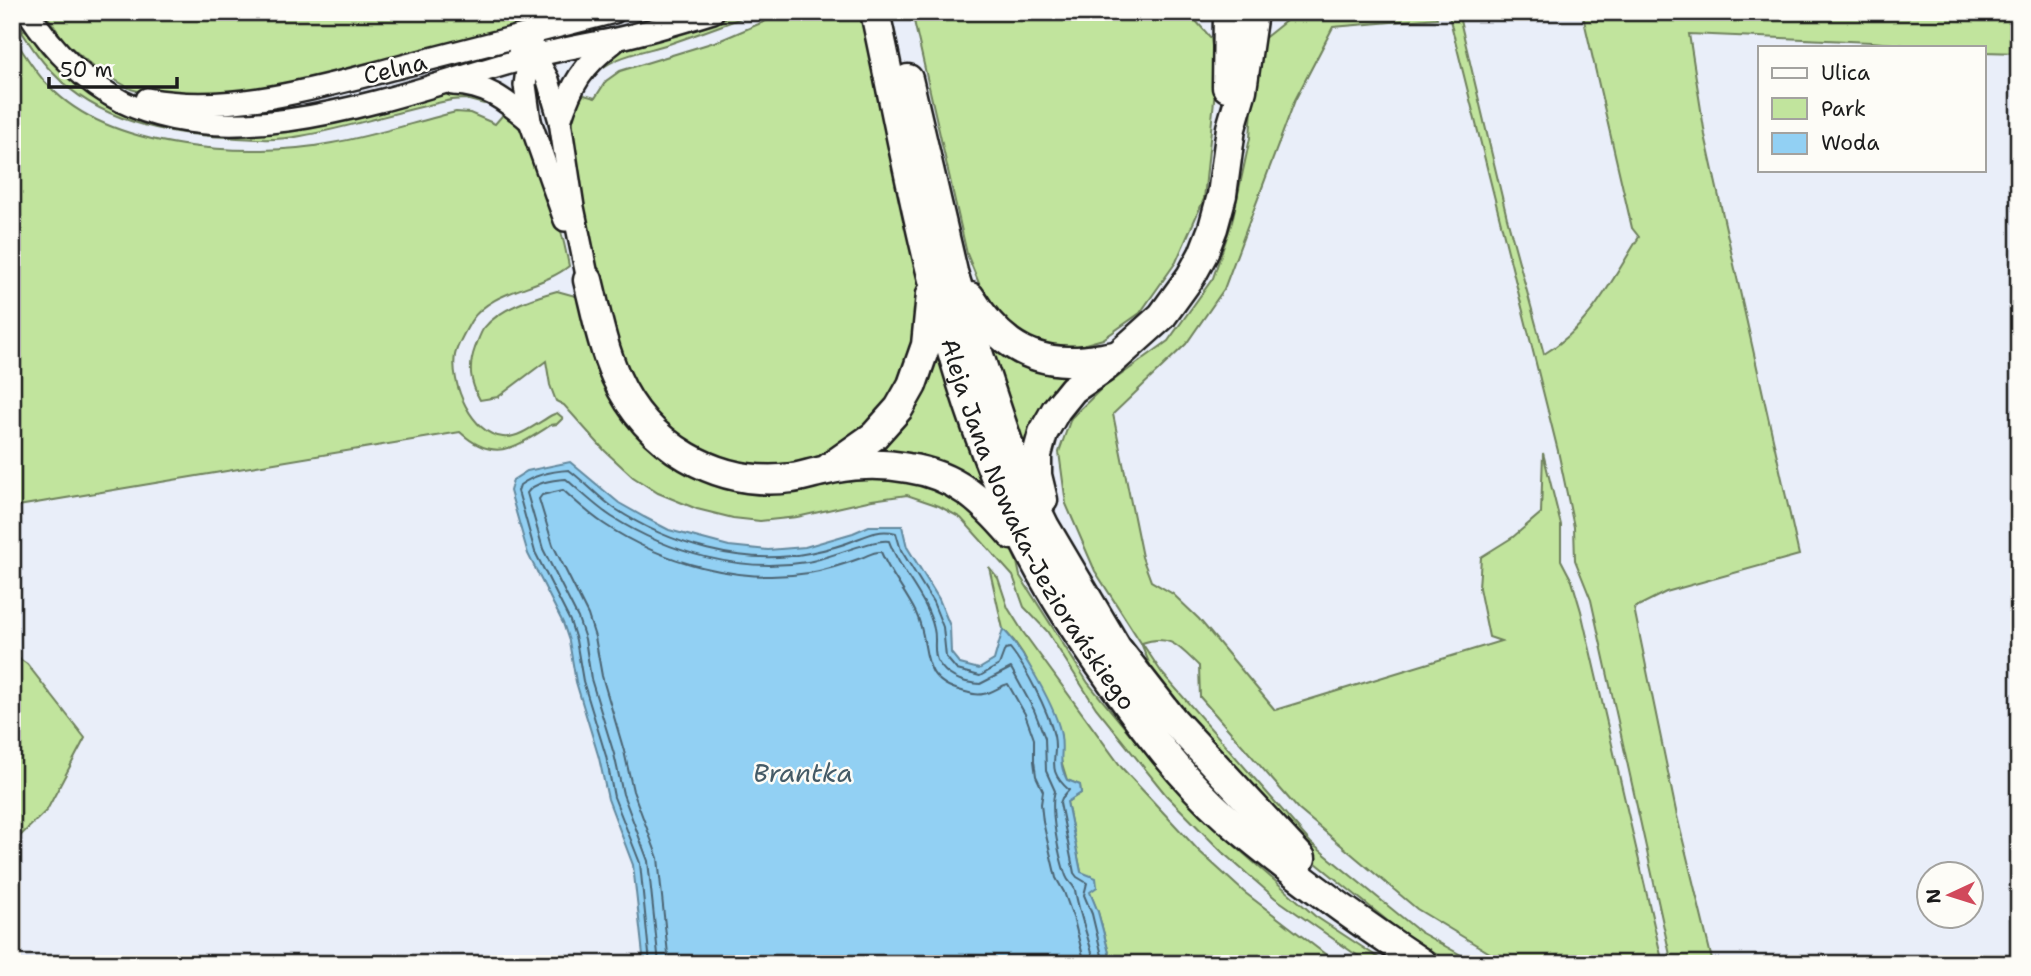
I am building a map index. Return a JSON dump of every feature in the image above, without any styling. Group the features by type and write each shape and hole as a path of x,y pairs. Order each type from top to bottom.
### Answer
{"main road":[{"name":"Aleja Jana Nowaka-Jeziorańskiego","path":"874,12 943,275 983,443 1047,557 1173,720 1315,873 1377,934 1423,964"},
{"name":"Aleja Jana Nowaka-Jeziorańskiego","path":"892,12 943,275"},
{"path":"1228,12 1227,89 1231,128"},
{"path":"1047,557 1037,475 1037,454 1043,433 1056,410 1073,389 1104,368 1162,316 1191,276 1203,254 1222,195 1231,128 1242,90 1253,12"},
{"path":"586,271 616,376 639,416 670,447 689,459 718,472 752,479 793,478 825,470 860,466 908,468 941,477 979,499 1047,557"},
{"path":"943,275 1006,341 1048,360 1086,361 1116,356"},
{"path":"825,470 874,436 899,408 912,385 926,345 943,275"}],"street":[{"name":"Celna","path":"92,81 136,97 170,103 213,105 310,89 614,12"},
{"name":"Celna","path":"32,19 67,61 121,101 142,110 183,120 225,125 272,122 321,114 444,84 528,57 619,38 713,12"},
{"path":"567,24 537,43 528,57 525,85 530,121 566,225 586,271"},
{"path":"560,121 576,79 593,57 619,38"},
{"path":"472,49 500,48 528,57 540,65 548,80 560,121 586,271"},
{"path":"444,84 481,88 503,98 530,121"}],"shaded area":[{"path":"12,12 258,12 146,17 106,13"}],"green space":[{"path":"258,12 574,12 261,92 151,95 131,89 96,69 65,42 45,13 106,13 146,17"},
{"path":"738,12 756,12 617,60 590,78 613,52 707,25"},
{"path":"787,12 863,12 922,286 923,327 899,398 833,454 798,463 756,465 716,459 678,440 635,390 605,307 587,223 573,138 572,114 577,93 595,98 606,81 620,71 721,40"},
{"path":"912,12 1188,12 1211,38 1216,80 1204,199 1176,262 1140,313 1103,339 1068,349 1032,339 1011,329 989,308 967,254"},
{"path":"1297,12 1435,12 1437,18 1333,27 1295,100 1224,289 1186,344 1113,414 1142,557 1151,581 1173,594 1199,619 1275,710 1501,641 1489,637 1479,588 1481,557 1513,537 1541,513 1543,453 1561,525 1561,560 1572,581 1581,611 1663,964 1508,964 1417,909 1298,809 1200,697 1199,666 1186,653 1167,641 1152,640 1142,643 1162,673 1311,843 1420,932 1477,964 1453,964 1410,939 1316,863 1263,808 1154,675 1141,643 1095,571 1066,504 1059,452 1071,418 1100,390 1168,341 1213,278 1232,222 1250,138 1255,65 1262,40"},
{"path":"1448,12 1458,12 1507,218 1544,354 1574,331 1587,317 1639,237 1632,228 1583,16 1519,12 1958,12 2019,16 2019,53 1986,52 1986,46 1916,46 1689,34 1705,135 1799,555 1666,592 1634,608 1677,816 1713,964 1672,964 1591,600 1575,560 1574,527 1558,451"},
{"path":"15,17 24,31 27,30 42,52 61,71 86,91 113,107 279,131 323,125 461,91 489,102 484,104 465,99 452,100 282,139 203,135 156,128 112,114 72,90 37,54 13,18"},
{"path":"12,36 50,87 76,108 108,125 144,137 183,145 223,149 299,148 363,137 456,112 470,113 495,124 507,110 528,143 546,184 569,266 545,280 491,302 480,310 471,321 456,351 456,379 473,418 492,434 509,437 522,433 557,413 563,418 557,424 505,449 484,447 460,432 12,507"},
{"path":"557,291 579,297 595,358 608,394 634,431 675,464 700,479 734,489 786,493 842,478 927,479 1005,537 1017,562 1020,576 1088,683 1153,762 1234,845 1315,916 1388,964 1372,964 1275,898 1222,852 1166,795 1096,708 1047,631 1024,607 1013,576 961,518 939,506 907,495 797,517 760,521 733,518 697,509 658,493 633,477 605,451 564,405 556,401 546,361 498,397 480,400 472,381 471,362 484,328 508,310"},
{"path":"984,335 1089,366 1023,458"},
{"path":"935,341 991,493 866,458"},
{"path":"989,567 998,578 1008,608 1023,632 1122,768 1199,851 1244,892 1338,964 1112,964 1098,912 1081,872 1067,802 1081,793 1080,785 1067,780 1060,757 1061,736 1049,704 1023,654 1003,629"},
{"path":"12,654 27,664 85,738 47,810 12,844"}],"water":[{"name":"Brantka","path":"570,462 619,503 644,517 669,530 729,546 768,550 805,547 869,526 902,526 907,547 939,599 950,626 951,653 960,664 979,669 994,660 1003,629 1019,650 1046,696 1061,736 1061,762 1064,773 1067,780 1080,785 1081,793 1067,802 1081,872 1096,878 1097,887 1090,892 1112,964 644,964 633,865 608,799 599,758 576,682 569,641 563,623 528,554 510,491 513,480 527,471"}]}
